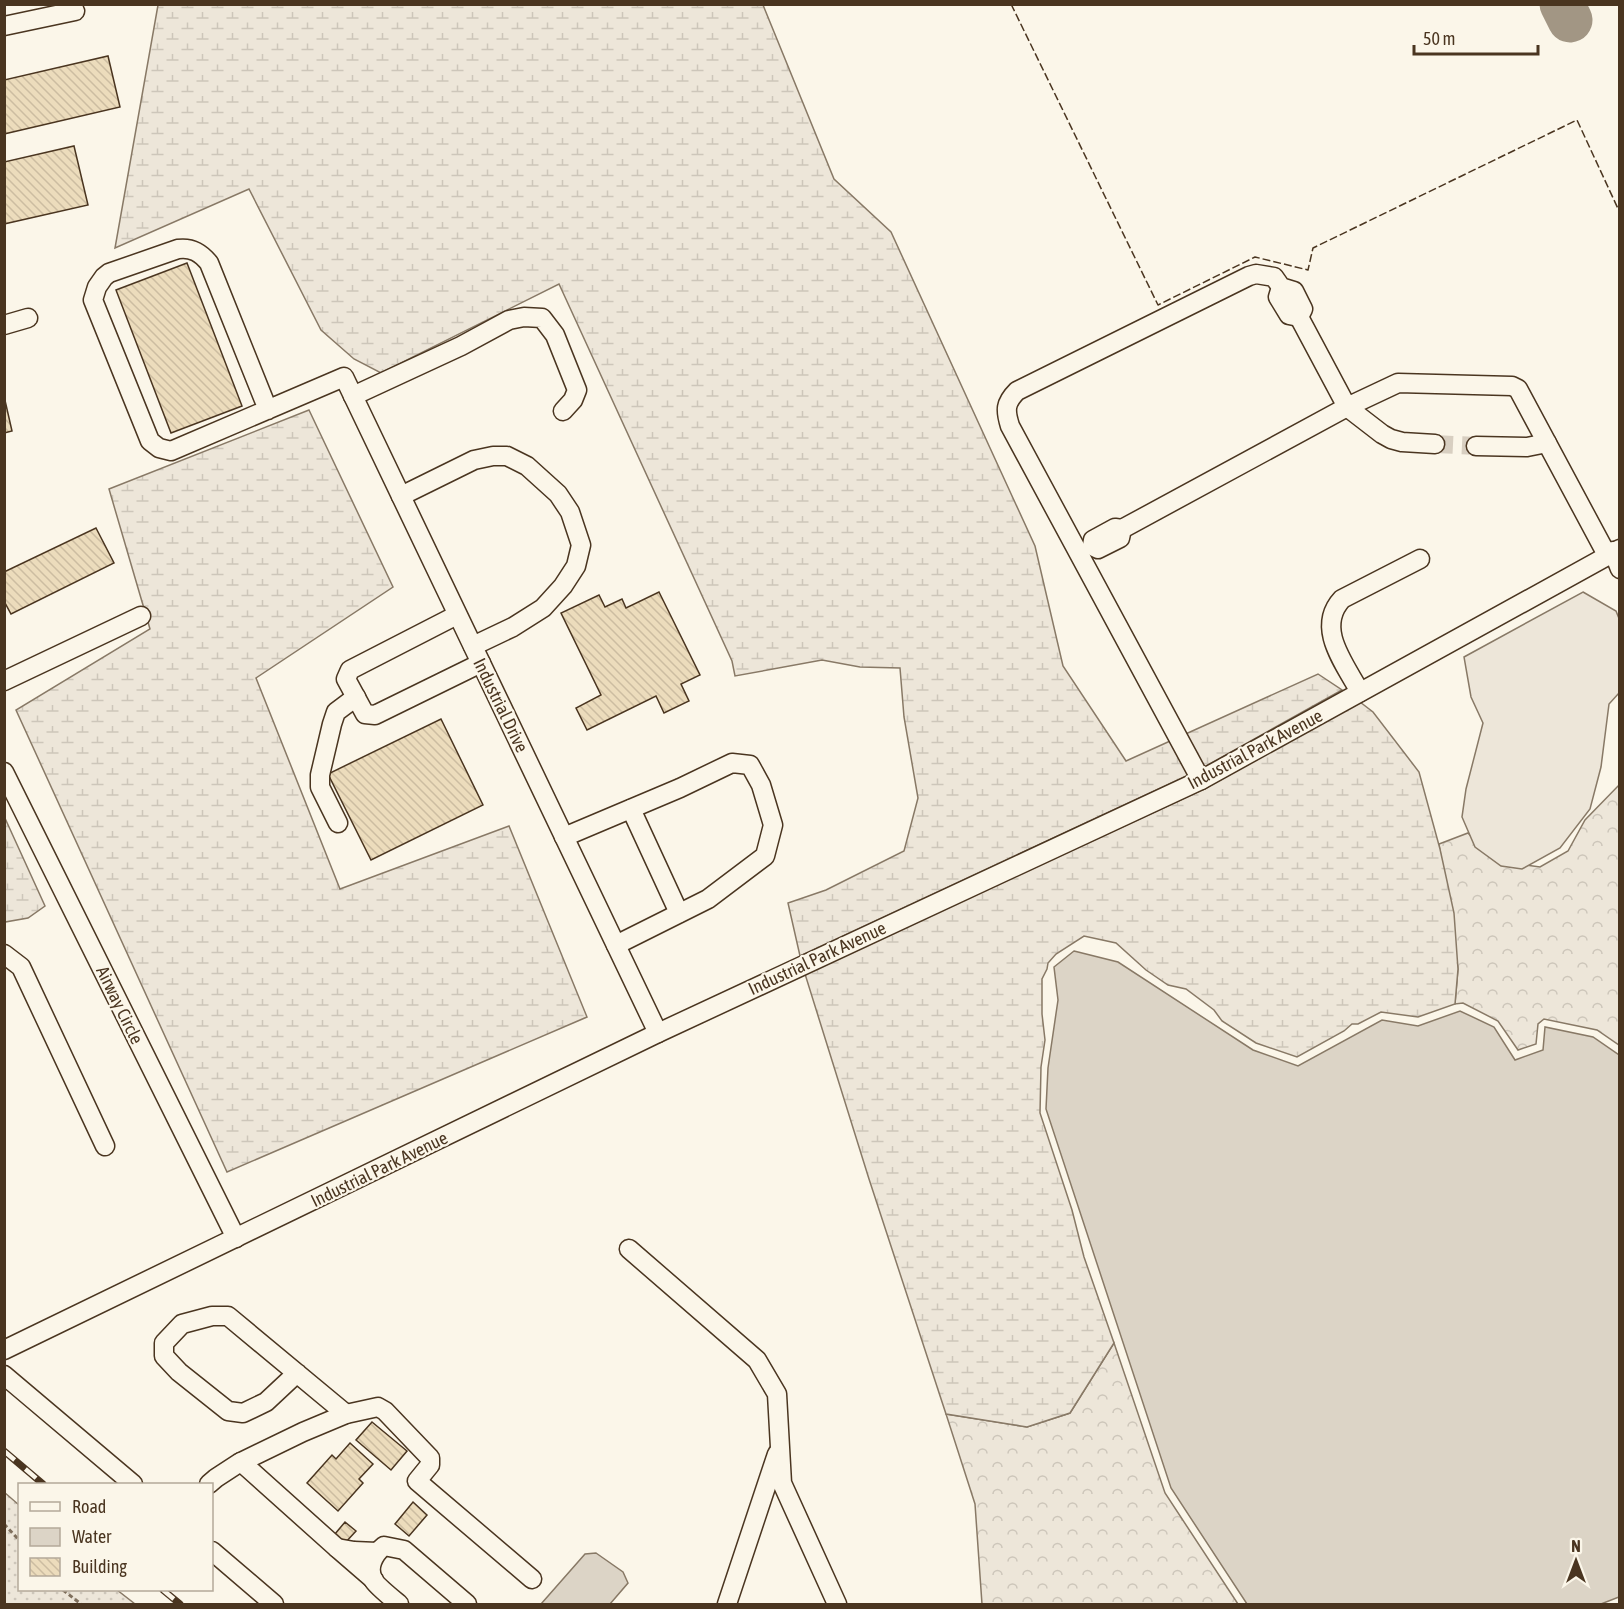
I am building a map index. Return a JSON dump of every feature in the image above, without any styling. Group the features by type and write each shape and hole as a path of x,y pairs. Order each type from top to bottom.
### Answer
{"street":[{"path":"4,26 75,11"},
{"path":"188,248 201,254 209,263 268,410 171,451 154,446 93,300 97,287 109,273 178,249 188,248"},
{"path":"1201,780 1085,550 1010,426 1006,407 1010,398 1017,391 1249,276 1267,275 1274,278 1281,287 1278,297 1289,315 1299,317 1347,407 1391,439 1435,444"},
{"path":"353,396 461,346 509,320 524,317 542,318 555,335 577,390 573,400 563,411"},
{"path":"4,325 28,318"},
{"name":"Industrial Drive","path":"268,410 344,377 658,1033"},
{"path":"1085,550 1093,540 1115,528 1122,529 1347,407 1391,386 1405,382 1518,388 1547,443 1613,552 1620,569"},
{"path":"1476,446 1527,447 1547,443"},
{"path":"401,496 474,460 507,456 527,466 558,494 570,512 581,545 576,566 563,586 543,608 513,627 473,646"},
{"name":"Industrial Park Avenue","path":"4,1350 658,1033 1201,780 1613,552"},
{"path":"1360,692 1333,643 1331,624 1335,606 1342,599 1420,559"},
{"path":"457,615 350,670 346,679 365,714 375,715 481,663"},
{"path":"4,681 141,616"},
{"path":"338,823 320,787 320,776 336,712 356,697"},
{"path":"564,837 680,789 732,763 750,765 761,785 773,825 765,856 708,899 616,945"},
{"name":"Airway Circle","path":"4,772 236,1238"},
{"path":"631,809 679,913"},
{"path":"4,954 21,967 105,1146"},
{"path":"629,1249 757,1360 777,1394 782,1483 837,1605"},
{"path":"297,1373 266,1402 243,1413 228,1410 179,1372 164,1356 164,1343 182,1324 212,1316 228,1316 297,1373 346,1414"},
{"path":"4,1375 131,1483"},
{"path":"211,1483 241,1462 303,1432 346,1414 378,1407 385,1411 430,1458 430,1465 417,1481 532,1580"},
{"path":"727,1605 780,1447"},
{"path":"241,1462 399,1605"},
{"path":"374,1580 371,1564 376,1552 384,1546 404,1550 466,1605"},
{"path":"337,1548 376,1552"},
{"path":"213,1552 274,1605"}],"path":[{"path":"4,1524 18,1540"},
{"path":"64,1591 81,1605"}],"green space":[{"path":"158,5 763,5 834,179 891,232 1035,546 1063,666 1126,761 1318,674 1342,690 1197,771 800,956 788,903 826,890 904,851 918,798 904,717 900,668 860,667 822,660 735,676 732,661 559,284 381,373 354,359 321,330 249,189 115,248"},
{"path":"309,410 393,587 256,678 340,889 509,826 587,1017 227,1172 16,710 150,629 109,489"},
{"path":"1583,592 1616,611 1620,621 1619,693 1609,704 1601,767 1590,809 1560,848 1522,869 1501,866 1475,847 1462,817 1466,789 1483,723 1471,697 1464,657"},
{"path":"1360,702 1373,712 1419,772 1440,849 1454,913 1458,969 1455,1004 1418,1017 1381,1012 1358,1024 1352,1024 1344,1031 1297,1057 1256,1043 1222,1021 1214,1010 1186,989 1168,985 1146,970 1116,943 1084,936 1056,954 1048,963 1042,979 1045,1040 1041,1067 1040,1113 1072,1210 1084,1257 1114,1343 1070,1413 1027,1427 946,1414 805,974 1204,789"},
{"path":"1619,785 1619,1045 1597,1030 1544,1019 1538,1024 1536,1044 1518,1050 1498,1021 1463,1003 1455,1004 1458,969 1439,844 1468,833 1495,861 1540,867 1568,851 1585,820"},
{"path":"4,816 45,906 28,918 5,922"},
{"path":"1114,1343 1165,1493 1238,1604 982,1604 975,1504 946,1414 1027,1427 1070,1413"},
{"path":"4,1492 18,1504 18,1591 118,1591 135,1604 5,1604"}],"water":[{"path":"1074,951 1118,962 1253,1050 1298,1066 1382,1020 1418,1026 1460,1011 1494,1027 1515,1060 1543,1050 1545,1027 1593,1037 1619,1055 1619,1597 1601,1604 1247,1604 1171,1488 1046,1109 1048,1068 1058,1000 1054,967"},
{"path":"596,1553 623,1572 628,1583 610,1604 541,1604 585,1554"}],"building":[{"path":"108,56 120,107 4,134 4,80"},
{"path":"74,146 88,205 4,224 4,162"},
{"path":"187,263 242,406 171,433 116,290"},
{"path":"4,396 12,431 4,433"},
{"path":"96,528 114,563 11,614 4,601 4,572"},
{"path":"659,592 700,675 681,684 689,701 664,713 656,696 587,730 576,708 601,695 561,613 599,595 605,607 622,599 626,608"},
{"path":"441,719 483,805 371,860 328,774"},
{"path":"372,1422 407,1451 391,1470 356,1440"},
{"path":"350,1443 373,1464 359,1479 363,1483 338,1511 307,1483 332,1455 336,1459"},
{"path":"413,1502 427,1515 409,1536 395,1524"},
{"path":"345,1522 356,1531 345,1543 335,1534"}],"taxiway":[{"path":"1562,4 1570,20"}],"tunnel":[{"path":"1435,444 1476,446"}],"railway":[{"path":"4,1451 42,1483"},
{"path":"164,1591 180,1604"}],"fence":[{"path":"1011,4 1158,305 1255,257 1308,270 1313,248 1577,120 1620,213"}]}
